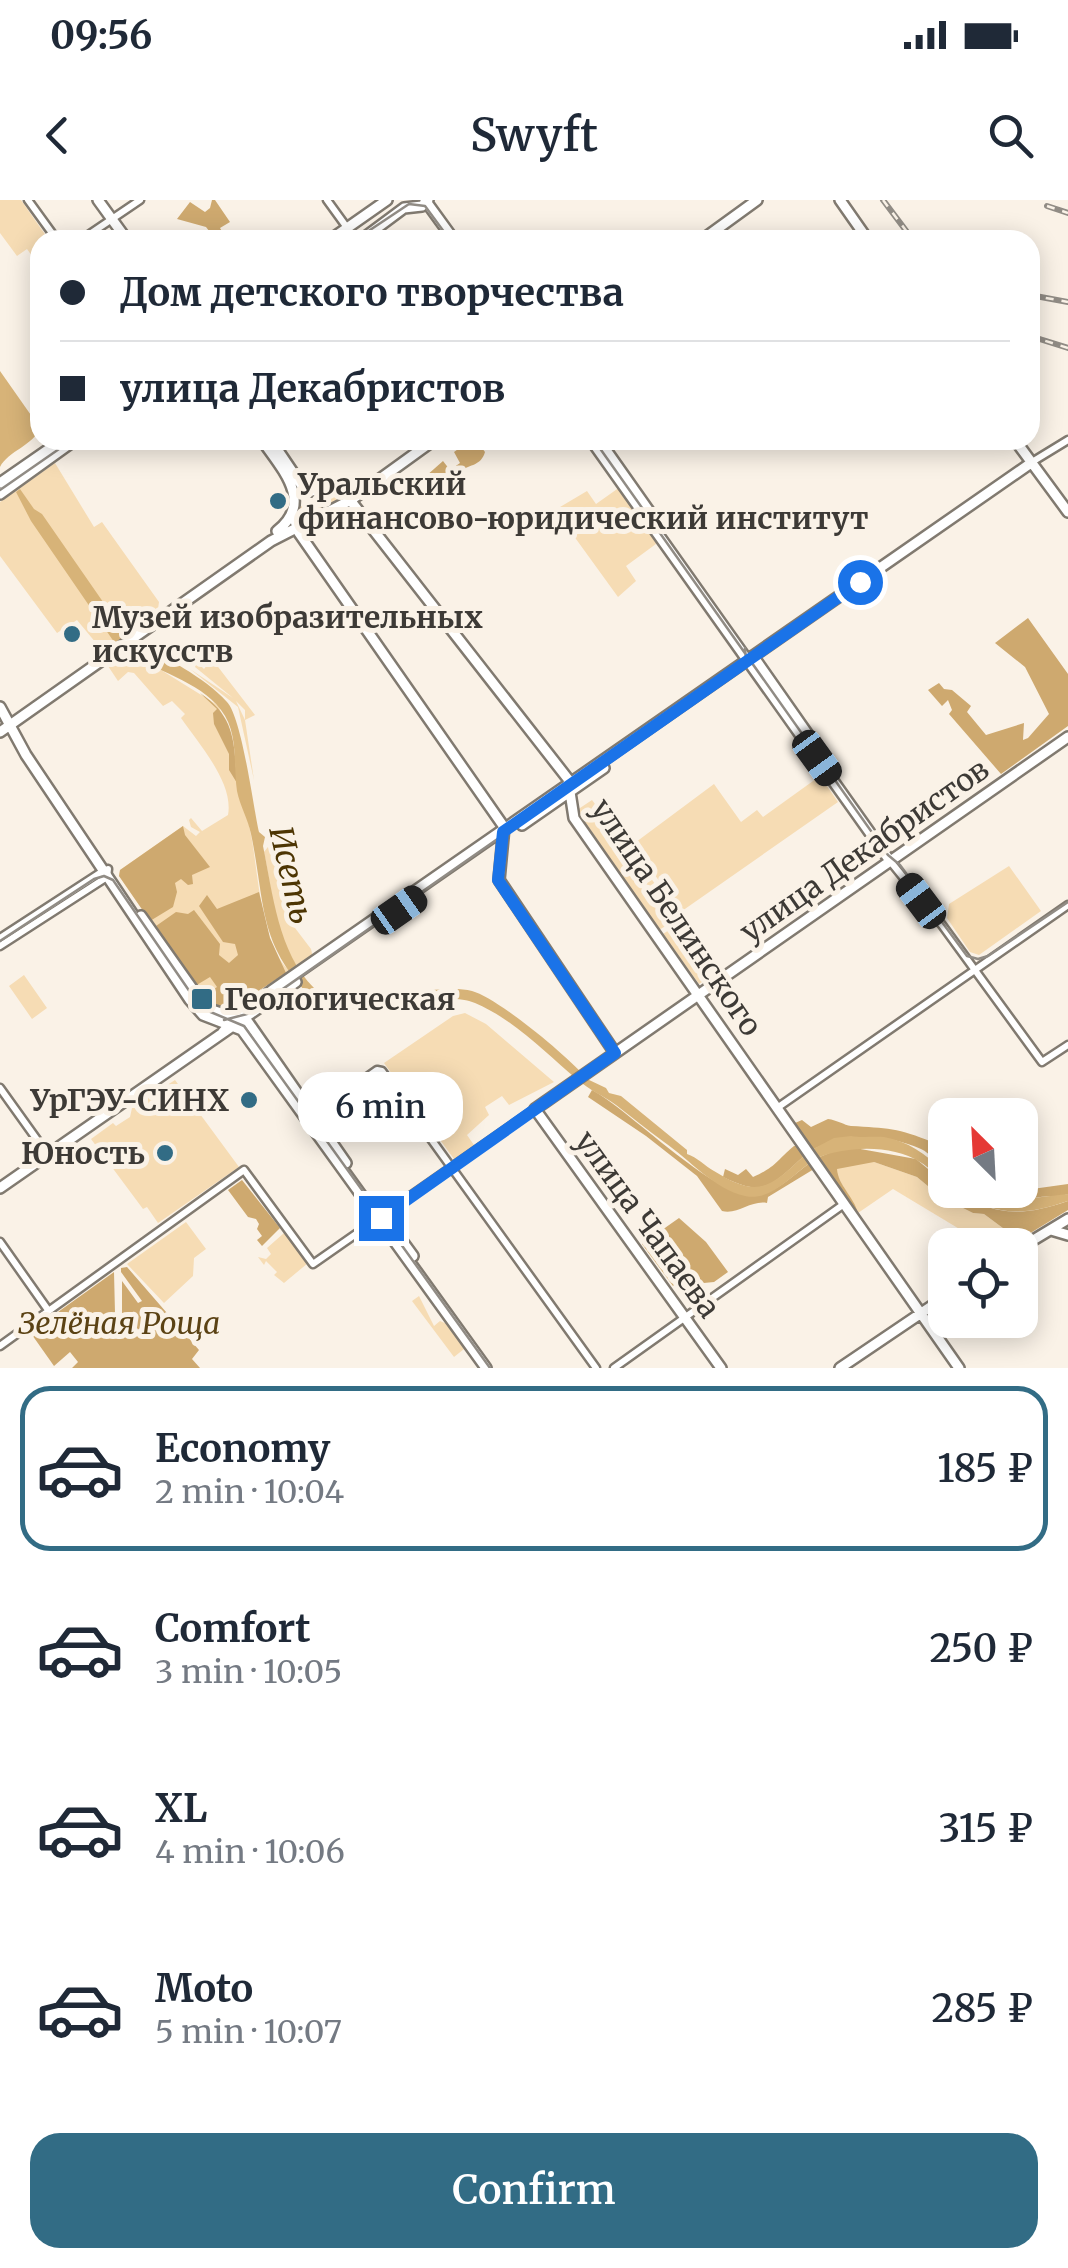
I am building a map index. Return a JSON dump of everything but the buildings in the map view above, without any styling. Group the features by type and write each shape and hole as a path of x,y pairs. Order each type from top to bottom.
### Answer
{"main road":[{"path":"102,200 123,230"},
{"path":"344,230 387,200"},
{"path":"720,230 760,200"},
{"path":"840,200 861,230"},
{"path":"373,230 404,208 424,202 444,230"},
{"path":"2,487 50,450"},
{"path":"17,476 60,450"},
{"path":"269,450 295,489 295,527 506,832 498,880 615,1053"},
{"path":"278,450 304,489 312,491 329,484 354,492 412,450"},
{"path":"4,726 267,543 350,500 420,450"},
{"path":"598,450 751,660"},
{"path":"606,450 892,862"},
{"path":"1021,450 1068,512"},
{"path":"0,1188 1031,463"},
{"path":"137,633 284,526 294,509 323,487"},
{"path":"340,506 341,489"},
{"name":"улица Белинского","path":"341,489 570,788 574,818 959,1368"},
{"path":"294,509 299,522 310,523"},
{"path":"0,708 4,726 203,1016 220,1026 243,1031"},
{"name":"улица Декабристов","path":"535,1109 1068,737"},
{"path":"106,871 200,1002 214,1011 227,1028 243,1031 382,1218"},
{"path":"214,1011 234,1013 262,1003"},
{"path":"262,1003 253,1022 260,1040 489,1368"},
{"path":"203,1016 260,1040"},
{"name":"улица Чапаева","path":"535,1109 721,1368"},
{"path":"1038,1240 1061,1230 1068,1218"},
{"path":"840,1368 928,1309"}],"street":[{"path":"28,200 50,230"},
{"path":"96,230 140,200"},
{"path":"327,200 347,228"},
{"path":"1031,463 1068,440"},
{"path":"892,862 1042,1062 1068,1045"},
{"path":"0,942 106,871"},
{"path":"777,1108 1068,905"},
{"path":"322,1108 377,1070 385,1075 596,1368"},
{"path":"0,1088 48,1155"},
{"path":"0,1346 244,1170 313,1264 535,1109"},
{"path":"614,1368 844,1204"},
{"path":"0,1242 48,1310"}],"shaded area":[{"path":"0,200 21,200 42,230 30,230 30,253 27,249 17,256 0,233"},
{"path":"215,200 230,222 221,230 208,230 177,219 190,202 205,212"},
{"path":"0,371 30,414 30,441 0,467"},
{"path":"454,452 485,452 481,460 452,481 431,483 426,476 443,461 450,470 460,463"},
{"path":"55,463 94,527 102,522 159,602 158,609 101,649 77,620 57,633 0,556 0,502"},
{"path":"332,487 340,493 337,502 305,519 297,518 300,507"},
{"path":"620,487 660,541 626,566 636,581 618,597 555,510 587,491 596,504"},
{"path":"20,489 110,612 133,630 129,634 207,684 227,702 242,743 259,832 265,837 263,846 279,922 292,957 314,988 344,998 434,990 472,991 515,1016 587,1079 621,1096 687,1150 687,1154 729,1180 763,1186 805,1155 810,1163 763,1195 745,1196 713,1181 616,1105 582,1084 516,1028 475,1003 437,999 344,1009 313,999 282,960 267,922 251,834 237,791 233,739 227,719 201,691 126,650 128,644 123,638 115,643 31,521 16,492"},
{"path":"1028,618 1068,674 1068,726 1001,774 949,714 952,710 948,700 942,706 928,690 939,683 952,690 971,706 967,712 986,735 1024,723 1023,740 1028,738 1049,714 1025,667 995,643"},
{"path":"124,647 145,665 161,670 219,706 248,819 267,930 282,963 293,973 285,980 276,979 243,1001 223,1006 208,1003 119,876 120,870 183,826 196,836 200,832 191,827 191,818 202,831 228,815 221,777 181,718 185,714 172,701 163,706 134,673 128,672 118,681 106,663"},
{"path":"212,659 255,715 245,720 254,780 238,707 190,669 233,698 195,667 197,662 204,669"},
{"path":"200,693 212,702 227,721 237,783 229,770 229,754 214,724 213,713 217,709"},
{"path":"820,776 838,802 682,911 632,845 714,784 741,822 757,810 763,817"},
{"path":"592,800 680,917 659,930 577,810"},
{"path":"183,826 185,835 210,867 192,875 193,884 181,879 175,883 173,907 150,921 119,876 120,870"},
{"path":"271,843 292,924 311,949 313,958 299,968 284,943 275,913 264,852"},
{"path":"1009,866 1041,911 979,955 970,952 947,918 949,904"},
{"path":"259,892 270,938 286,973 243,1001 223,1006 208,1003 203,997 217,987 210,977 195,986 156,926 176,912 188,914 194,910 220,944 219,955 229,963 238,955 235,944 223,942 199,906 207,895 217,909"},
{"path":"675,926 708,978 699,984 663,934"},
{"path":"24,975 47,1008 32,1019 9,986"},
{"path":"465,1013 486,1024 554,1082 509,1105 502,1096 485,1107 489,1115 467,1135 474,1145 454,1159 384,1063 453,1016"},
{"name":"Юность","path":"175,1080 239,1167 158,1223 91,1139 113,1123 116,1126 130,1117 132,1108"},
{"path":"592,1090 699,1171 742,1194 758,1195 773,1190 810,1163 814,1169 768,1197 767,1203 722,1211 697,1176 588,1097"},
{"path":"828,1119 851,1126 901,1131 928,1141 928,1154 880,1138 852,1138 811,1150 795,1123 802,1120 811,1127"},
{"path":"834,1138 893,1139 928,1158 928,1168 909,1156 883,1150 855,1149 817,1158 811,1150"},
{"path":"799,1146 805,1155 767,1185 749,1187 723,1177 725,1169 738,1175 746,1169 753,1177"},
{"path":"855,1148 916,1159 928,1169 928,1186 917,1177 874,1162 837,1169 858,1213 817,1158"},
{"path":"874,1162 917,1177 928,1186 928,1208 963,1208 984,1214 1003,1228 958,1228 893,1189 858,1213 837,1168"},
{"path":"242,1180 280,1228 262,1246 257,1240 262,1236 256,1219 248,1217 228,1190"},
{"path":"1068,1184 1068,1194 1038,1197 1038,1188"},
{"path":"1068,1194 1068,1201 1037,1209 994,1208 1038,1208 1038,1197"},
{"path":"1068,1201 1068,1210 1038,1228 1003,1228 984,1214 963,1208 1025,1211"},
{"path":"679,1218 706,1242 728,1272 714,1282 673,1286 642,1244"},
{"path":"186,1222 206,1249 194,1258 193,1276 164,1303 127,1264"},
{"path":"284,1233 308,1263 284,1283 258,1257 266,1259 271,1254 267,1248"},
{"name":"Зелёная Роща","path":"127,1267 199,1350 192,1359 200,1368 72,1368 78,1362 70,1352 54,1366 30,1332 114,1272 115,1313 102,1329 105,1333 125,1332 131,1323 122,1313 122,1281 138,1303 142,1301 121,1272 121,1268"},
{"path":"419,1296 434,1326 440,1321 447,1324 464,1349 454,1357 412,1301"}],"tram line":[{"path":"370,230 409,204 425,206 443,230"},
{"path":"0,490 58,450"},
{"path":"601,450 888,855 900,865 967,956 988,956 1068,902"},
{"path":"224,1020 247,1014 741,669 746,661 745,648"},
{"path":"0,941 94,879 104,876 113,880 201,1008 244,1026 490,1368"}],"railway":[{"path":"883,200 906,230"},
{"path":"1047,206 1068,213"},
{"path":"1040,297 1068,302"},
{"path":"1040,339 1068,348"}],"place":[{"name":"Уральский финансово-юридический институт","path":"278,501"},
{"name":"Музей изобразительных искусств","path":"72,634"},
{"name":"Геологическая","path":"202,999"},
{"name":"УрГЭУ-СИНХ","path":"249,1100"},
{"name":"Юность","path":"165,1153"}],"route":[{"path":"381,1218 615,1053 498,880 503,832 860,582"}],"water label":[{"name":"Исеть","path":"291,875"}]}
